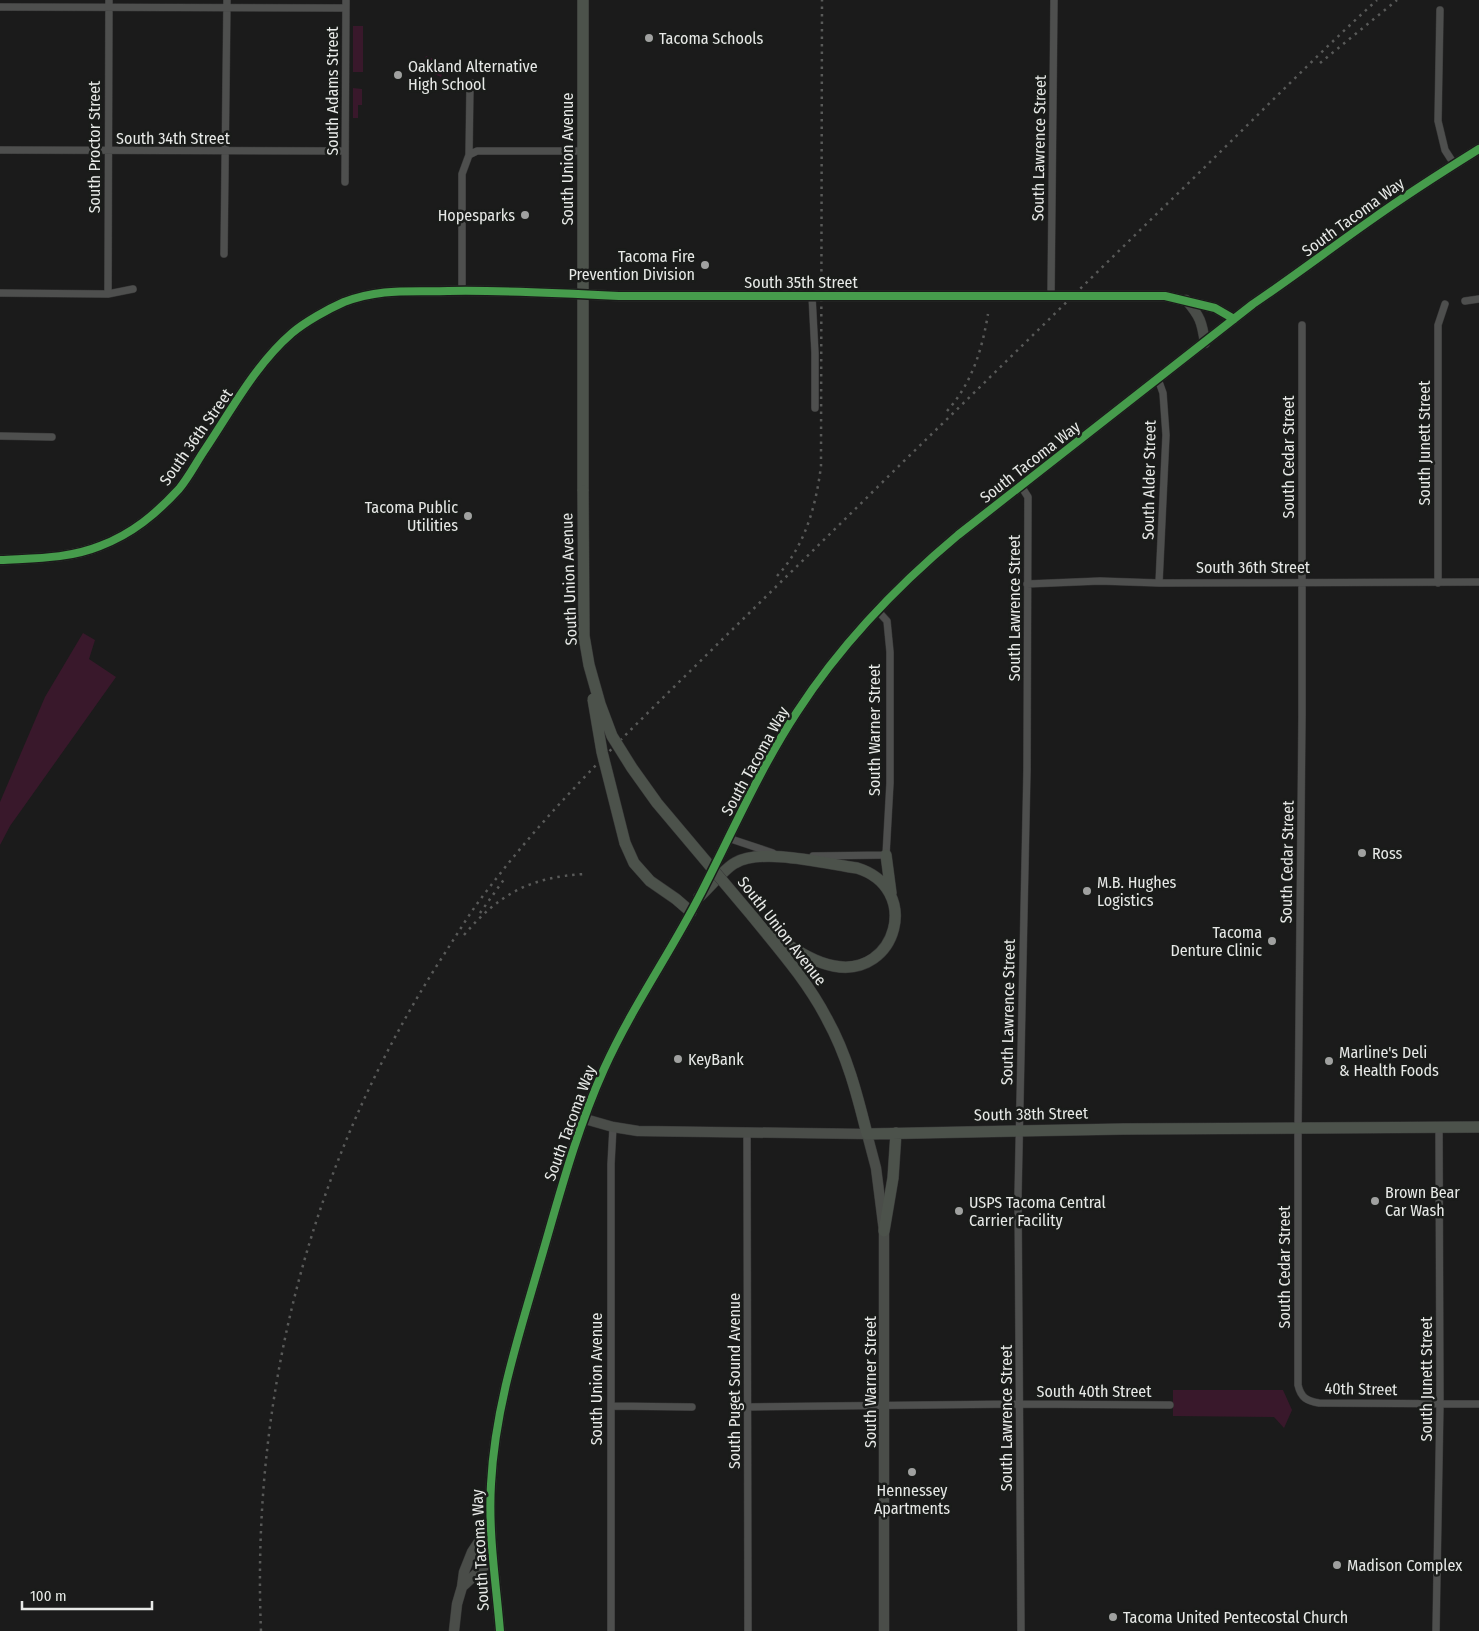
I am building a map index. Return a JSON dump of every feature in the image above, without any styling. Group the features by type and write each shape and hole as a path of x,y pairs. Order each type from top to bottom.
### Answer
{"main road":[{"name":"South Union Avenue","path":"583,0 583,617 589,665 600,704 612,736 632,768 658,803 753,917 805,984 827,1018 853,1077 867,1134"},
{"path":"589,665 593,702 602,752 625,843 634,862 650,881 691,912"},
{"path":"763,930 818,961 844,967 864,964 879,954 890,940 894,929 896,915 891,894 886,854"},
{"path":"699,897 734,863 747,858 785,856 867,871 877,877 891,894"},
{"name":"South 38th Street","path":"867,1134 1020,1130 1479,1127"},
{"path":"884,1232 894,1178 896,1133"}],"street":[{"name":"South Lawrence Street","path":"1051,296 1054,0"},
{"path":"0,8 109,4 346,4"},
{"name":"South Proctor Street","path":"108,294 109,4"},
{"path":"224,254 227,4"},
{"name":"South Adams Street","path":"345,182 346,4"},
{"path":"1440,10 1438,121 1445,150 1454,164"},
{"path":"462,290 462,174 469,155 470,88 472,83"},
{"name":"South Tacoma Way","path":"500,1631 490,1525 494,1439 508,1374 563,1180 584,1118 625,1025 691,912 755,785 797,712 827,670 877,610 942,548 1234,319 1369,221 1479,149"},
{"name":"South 34th Street","path":"0,150 345,151"},
{"path":"469,155 477,151 583,151"},
{"path":"0,293 108,294 133,290"},
{"name":"South 35th Street","path":"364,295 392,290 462,290 532,291 621,296 1165,296 1215,308 1234,319"},
{"name":"South 36th Street","path":"0,560 73,555 104,545 140,525 152,516 180,487 257,373 292,332 326,311 364,295"},
{"path":"812,296 816,358 815,408"},
{"path":"1465,301 1479,299"},
{"path":"1186,300 1197,313 1202,323 1204,342"},
{"name":"South Junett Street","path":"1438,583 1438,325 1444,304"},
{"name":"South Cedar Street","path":"1302,325 1302,723 1297,1377 1298,1388 1304,1398"},
{"name":"South Alder Street","path":"1158,379 1163,393 1166,435 1160,583"},
{"path":"0,436 52,437"},
{"name":"South Lawrence Street","path":"1021,486 1028,498 1027,717 1018,1196 1021,1631"},
{"name":"South 36th Street","path":"1027,584 1100,581 1160,583 1479,582"},
{"name":"South Warner Street","path":"877,610 887,621 890,652 890,783 886,854"},
{"path":"728,838 752,848 785,856 886,854"},
{"name":"South 38th Street","path":"584,1118 613,1127 638,1131 867,1134"},
{"name":"South Union Avenue","path":"611,1631 613,1127"},
{"name":"South Junett Street","path":"1436,1631 1440,1404 1439,1127"},
{"name":"South Puget Sound Avenue","path":"747,1132 748,1631"},
{"name":"South Warner Street","path":"867,1134 876,1168 884,1232 884,1631"},
{"name":"40th Street","path":"1304,1398 1308,1401 1319,1403 1479,1404"},
{"name":"South 40th Street","path":"747,1407 1020,1404 1170,1406"},
{"path":"612,1406 692,1407"},
{"path":"454,1631 457,1604 464,1572 472,1552 490,1525"},
{"path":"462,1587 493,1558"}],"shaded area":[{"path":"353,26 363,26 363,72 353,72"},
{"path":"426,56 446,64 441,77 421,68"},
{"path":"353,88 362,89 362,105 358,105 358,118 353,118"},
{"path":"83,633 95,640 89,659 116,677 10,826 0,845 0,802 45,697"},
{"path":"1173,1390 1283,1390 1292,1410 1284,1428 1274,1417 1173,1416"}],"railway":[{"path":"777,576 795,552 808,525 816,496 821,466 822,0"},
{"path":"261,1631 261,1541 267,1453 280,1365 299,1279 325,1195 358,1113 397,1033 471,913 533,834 628,733 1291,82 1377,0"},
{"path":"1320,63 1397,0"},
{"path":"947,411 963,389 975,366 988,314"},
{"path":"464,935 490,909 503,898 517,890 548,879 585,874"},
{"path":"480,913 505,878"}],"cycle path":[{"path":"500,1631 490,1502 497,1427 516,1344 569,1164 594,1092 615,1047 687,919 758,780 797,712 832,663 871,617 935,554 958,535 1253,304 1397,202 1479,149"},
{"path":"0,560 51,557 88,550 123,536 143,522 161,507 183,484 245,388 279,345 297,329 324,312 344,302 370,295 395,292 470,291 621,296 1165,296 1215,308 1234,319"}],"place":[{"name":"Tacoma Schools","path":"649,38"},
{"name":"Oakland Alternative High School","path":"398,75"},
{"name":"Hopesparks","path":"525,215"},
{"name":"Tacoma Fire Prevention Division","path":"705,265"},
{"name":"Tacoma Public Utilities","path":"468,516"},
{"name":"Ross","path":"1362,853"},
{"name":"M.B. Hughes Logistics","path":"1087,891"},
{"name":"Tacoma Denture Clinic","path":"1272,941"},
{"name":"KeyBank","path":"678,1059"},
{"name":"Marline's Deli & Health Foods","path":"1329,1061"},
{"name":"Brown Bear Car Wash","path":"1375,1201"},
{"name":"USPS Tacoma Central Carrier Facility","path":"959,1211"},
{"name":"Hennessey Apartments","path":"912,1472"},
{"name":"Madison Complex","path":"1337,1565"},
{"name":"Tacoma United Pentecostal Church","path":"1113,1617"}]}
